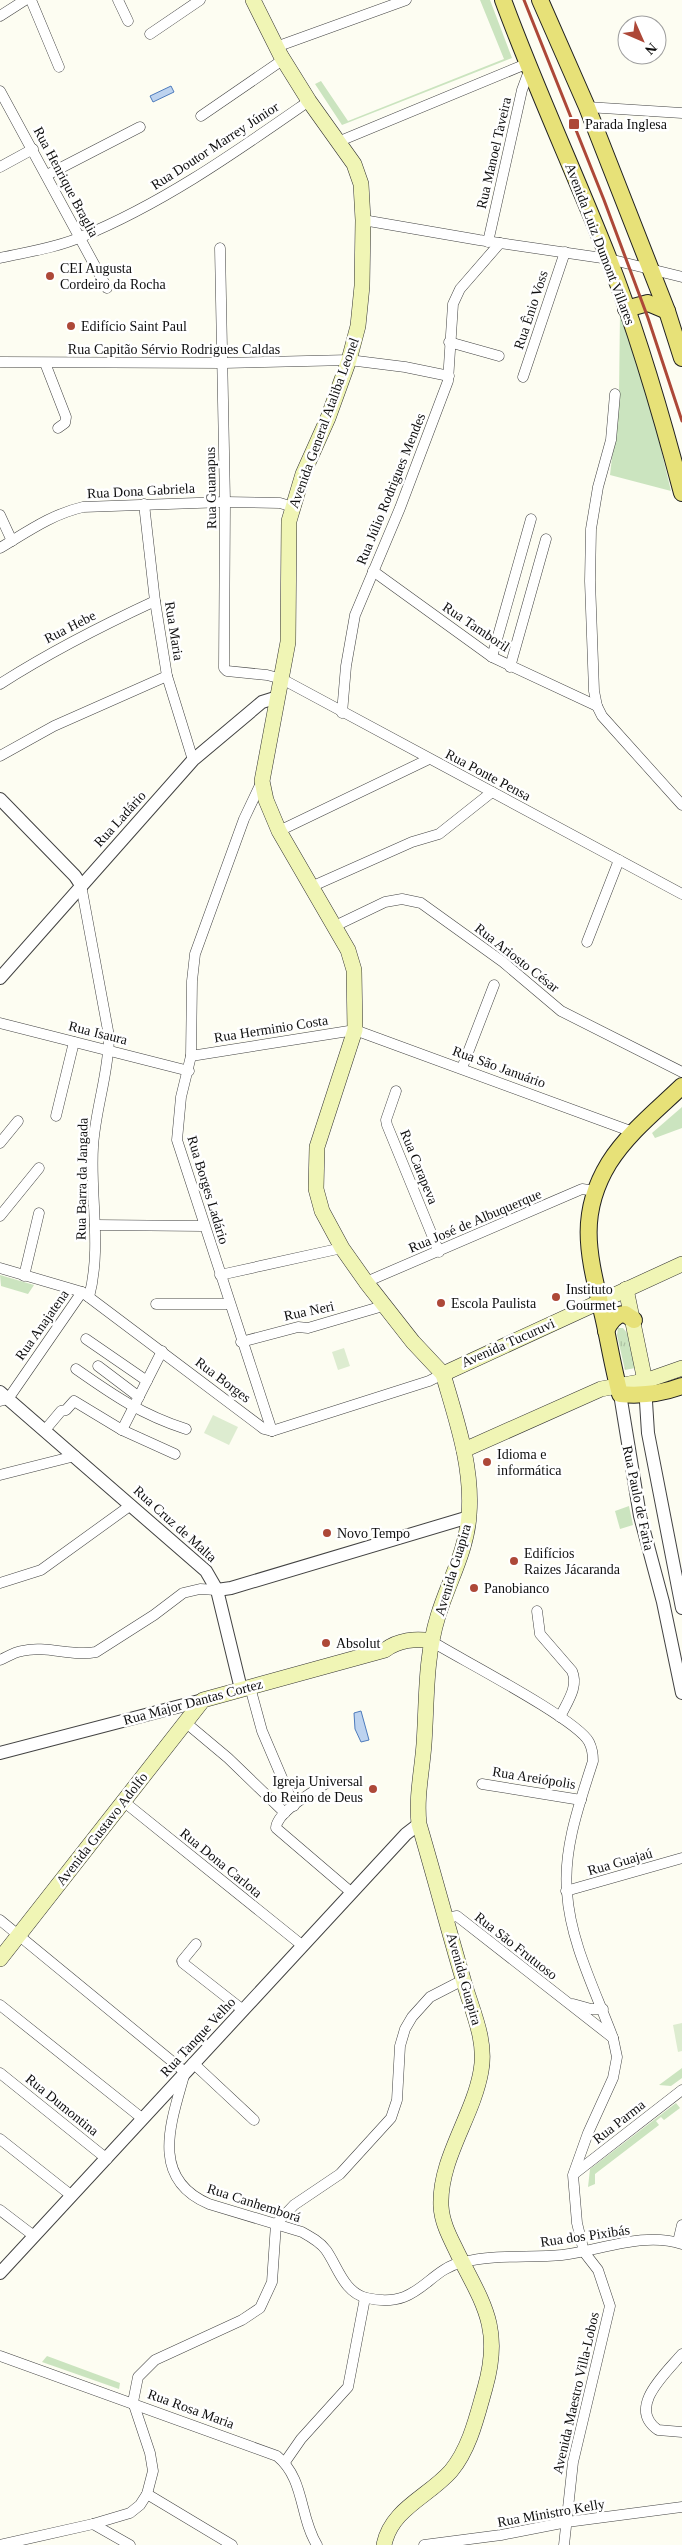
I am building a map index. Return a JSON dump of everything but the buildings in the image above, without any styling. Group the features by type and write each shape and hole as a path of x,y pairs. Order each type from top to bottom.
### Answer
{"main road":[{"name":"Avenida General Ataliba Leonel","path":"253,0 280,53 309,100 340,141 359,174 363,220 362,286 358,326 349,360 328,418 303,474 293,507 288,555 288,642 262,781 266,800 279,831 313,886 348,950 354,970 355,1030 317,1147 316,1190 322,1211 342,1248 383,1306 443,1374"},
{"name":"Avenida Luiz Dumont Villares","path":"503,0 528,68 609,259 655,397 682,493"},
{"path":"540,0 587,107 667,311 682,358"},
{"path":"626,310 648,303 667,311"},
{"name":"Rua Paulo de Faria","path":"619,1390 591,1268 587,1235 594,1194 609,1162 633,1132 682,1086"},
{"name":"Avenida Tucuruvi","path":"443,1374 682,1264"},
{"name":"Rua Paulo de Faria","path":"626,1289 634,1320 645,1388"},
{"path":"606,1331 612,1320 618,1316 625,1314 634,1320"},
{"path":"645,1388 682,1368"},
{"name":"Avenida Guapira","path":"384,2545 386,2535 395,2519 446,2476 465,2450 486,2387 491,2358 492,2329 489,2315 450,2238 441,2206 448,2164 481,2071 481,2037 419,1824 417,1790 423,1748 427,1672 431,1641 464,1544 469,1517 470,1493 464,1450 443,1374"},
{"path":"464,1450 601,1389 645,1388 664,1393 682,1386"},
{"name":"Rua Major Dantas Cortez","path":"203,1700 385,1650 391,1652 431,1641"},
{"name":"Avenida Gustavo Adolfo","path":"0,1958 203,1700"}],"street":[{"path":"0,16 25,0"},
{"path":"31,0 58,67"},
{"path":"118,0 128,20"},
{"path":"150,34 200,0"},
{"path":"201,116 280,53 406,0"},
{"path":"340,141 528,68"},
{"name":"Rua Manoel Taveira","path":"488,242 528,68"},
{"name":"Rua Henrique Braglia","path":"0,91 47,175 106,288"},
{"name":"Rua Doutor Marrey Júnior","path":"0,258 80,238 181,186 229,157 309,100"},
{"path":"587,107 682,113"},
{"path":"47,175 140,127"},
{"path":"0,167 32,149"},
{"path":"363,220 488,242 609,259 682,277"},
{"path":"349,360 405,367 449,376 452,304 460,288 500,243"},
{"name":"Rua Guanapus","path":"220,248 226,502 224,668 227,671 266,674 282,679"},
{"name":"Rua Ênio Voss","path":"523,377 565,252"},
{"path":"449,342 499,356"},
{"name":"Rua Capitão Sérvio Rodrigues Caldas","path":"0,362 223,363 349,360"},
{"path":"45,363 67,421 58,428"},
{"name":"Rua Júlio Rodrigues Mendes","path":"342,713 350,637 355,615 400,508 449,376"},
{"path":"615,394 611,440 594,508 591,537 592,670 597,706 602,716 682,805"},
{"name":"Rua Dona Gabriela","path":"0,548 47,519 65,511 83,507 226,502 280,503 293,507"},
{"name":"Rua Maria","path":"144,504 155,601 168,676 193,760"},
{"path":"0,515 12,541"},
{"path":"492,657 532,519"},
{"path":"510,667 546,539"},
{"name":"Rua Tamboril","path":"373,571 492,657 597,706"},
{"name":"Rua Hebe","path":"0,684 86,633 155,601"},
{"path":"0,756 88,710 168,676"},
{"name":"Rua Ponte Pensa","path":"282,679 342,713 682,894"},
{"name":"Rua Ladário","path":"0,978 193,760 262,702 278,697"},
{"path":"279,831 429,759"},
{"name":"Rua Borges Ladário","path":"262,781 244,820 195,954 192,981 192,1056 182,1097 177,1140 203,1226 272,1432"},
{"path":"313,886 403,846 438,834 492,792"},
{"path":"0,799 81,885"},
{"path":"587,942 619,860"},
{"name":"Rua Barra da Jangada","path":"81,885 109,1050 96,1110 93,1148 94,1276 86,1294"},
{"name":"Rua Ariosto César","path":"335,926 384,902 402,899 421,903 503,962 561,1010 682,1072"},
{"path":"462,1068 494,984"},
{"name":"Rua Isaura","path":"0,1023 189,1071"},
{"name":"Rua Herminio Costa","path":"192,1056 355,1030"},
{"name":"Rua São Januário","path":"355,1030 633,1132"},
{"path":"56,1116 74,1042"},
{"name":"Rua Carapeva","path":"396,1091 386,1120 387,1125 439,1252"},
{"path":"0,1143 18,1121"},
{"path":"0,1216 39,1168"},
{"name":"Rua José de Albuquerque","path":"366,1282 582,1190 589,1190 594,1194"},
{"path":"24,1276 39,1213"},
{"path":"94,1225 203,1226"},
{"path":"220,1276 342,1248"},
{"name":"Rua Borges","path":"0,1268 86,1294 264,1429 272,1432"},
{"name":"Rua Anajatena","path":"3,1398 86,1294"},
{"path":"156,1304 229,1304"},
{"name":"Rua Neri","path":"241,1342 298,1326 308,1328 383,1306"},
{"path":"86,1339 147,1381"},
{"path":"122,1430 162,1351"},
{"path":"98,1366 139,1397"},
{"path":"76,1369 134,1408 163,1422 186,1429"},
{"path":"272,1432 429,1381 443,1374"},
{"name":"Rua Paulo de Faria","path":"645,1388 648,1433 681,1603"},
{"name":"Rua Paulo de Faria","path":"619,1390 640,1516 662,1602 682,1693"},
{"name":"Rua Cruz de Malta","path":"3,1398 45,1430 206,1571 218,1590"},
{"path":"45,1430 74,1401 122,1430 175,1454"},
{"path":"0,1475 75,1456"},
{"path":"0,1583 41,1570 131,1505"},
{"path":"0,1660 21,1651 34,1650 87,1654 96,1652 154,1615 184,1593 200,1589 218,1590 231,1588 469,1517"},
{"path":"218,1590 246,1688 294,1806"},
{"path":"662,1602 673,1596 681,1603"},
{"path":"537,1611 540,1634 568,1666 575,1678 575,1685 560,1717"},
{"name":"Avenida Maestro Villa-Lobos","path":"431,1641 560,1717 589,1742 592,1751 593,1761 573,1829 566,1891 572,1925 613,2038 617,2057 613,2078 588,2133 573,2175 577,2224 584,2252 598,2270 610,2306 575,2454 564,2545"},
{"name":"Rua Major Dantas Cortez","path":"0,1753 203,1700"},
{"path":"185,1722 228,1758 285,1813"},
{"path":"328,1782 285,1813 276,1823 278,1831 352,1893"},
{"name":"Rua Areiópolis","path":"482,1784 580,1800"},
{"name":"Rua Dona Carlota","path":"123,1801 303,1946"},
{"name":"Rua Tanque Velho","path":"0,2273 406,1834 419,1824"},
{"name":"Rua Guajaú","path":"566,1891 682,1858"},
{"name":"Rua São Frutuoso","path":"446,1918 457,1916 613,2038"},
{"path":"0,1920 254,2120"},
{"path":"196,1944 182,1961 183,1963 243,2010"},
{"path":"0,2545 93,2524 130,2513 147,2494 153,2471 150,2453 133,2402 138,2377 155,2360 242,2320 260,2308 272,2282 276,2224 294,2205 340,2174 391,2118 397,2100 400,2046 405,2029 412,2017 430,1997 463,1980"},
{"name":"Rua São Frutuoso","path":"567,2003 591,2010 603,2009"},
{"path":"0,2005 143,2119"},
{"name":"Rua Canhemborá","path":"189,2067 168,2142 169,2163 177,2179 196,2198 302,2232 314,2239 325,2249 350,2288 365,2298"},
{"name":"Rua Dumontina","path":"0,2073 107,2159"},
{"name":"Rua Parma","path":"573,2175 682,2090"},
{"path":"0,2139 72,2196"},
{"path":"0,2210 34,2236"},
{"path":"680,2243 682,2225"},
{"name":"Rua dos Pixibás","path":"462,2262 584,2252 624,2243 666,2240 680,2243"},
{"path":"317,2545 310,2534 304,2516 297,2480 285,2462 301,2439 348,2387 365,2298 402,2298 462,2262"},
{"path":"682,2354 655,2387 648,2400 646,2410 649,2420 658,2430 682,2432"},
{"name":"Rua Rosa Maria","path":"0,2356 133,2402 268,2452 285,2462"},
{"path":"147,2494 232,2545"},
{"name":"Rua Ministro Kelly","path":"424,2545 501,2535 566,2522 682,2507"},
{"path":"93,2524 130,2545"},
{"path":"25,2539 34,2545"}],"green space":[{"path":"480,0 490,0 512,58 342,125 315,84 321,81 348,121 504,59"},
{"path":"620,313 654,420 671,491 610,475 619,395"},
{"path":"682,1107 682,1128 655,1138 652,1133"},
{"path":"0,1275 34,1285 28,1294 1,1286"},
{"path":"618,1328 623,1328 627,1333 635,1368 625,1370 617,1335"},
{"path":"344,1348 350,1366 338,1370 332,1352"},
{"path":"213,1415 238,1427 229,1445 204,1433"},
{"path":"629,1506 633,1525 620,1529 615,1511"},
{"path":"682,2023 682,2051 678,2052 673,2025"},
{"path":"682,2068 682,2078 671,2086 659,2085"},
{"path":"676,2103 680,2108 664,2120 661,2117 656,2121 659,2125 595,2174 595,2184 588,2187 590,2169"},
{"path":"47,2356 120,2383 119,2389 42,2362"}],"water":[{"path":"171,86 174,92 153,102 150,96"},
{"path":"361,1711 369,1740 361,1742 355,1729 354,1713"}],"railway":[{"path":"524,0 604,200 648,318 682,421"}],"place":[{"name":"Parada Inglesa","path":"574,124"},
{"name":"CEI Augusta Cordeiro da Rocha","path":"50,276"},
{"name":"Edifício Saint Paul","path":"71,326"},
{"name":"Instituto Gourmet","path":"556,1297"},
{"name":"Escola Paulista","path":"441,1303"},
{"name":"Idioma e informática","path":"487,1462"},
{"name":"Novo Tempo","path":"327,1533"},
{"name":"Edifícios Raizes Jácaranda","path":"514,1561"},
{"name":"Panobianco","path":"474,1588"},
{"name":"Absolut","path":"326,1643"},
{"name":"Igreja Universal do Reino de Deus","path":"373,1789"}]}
